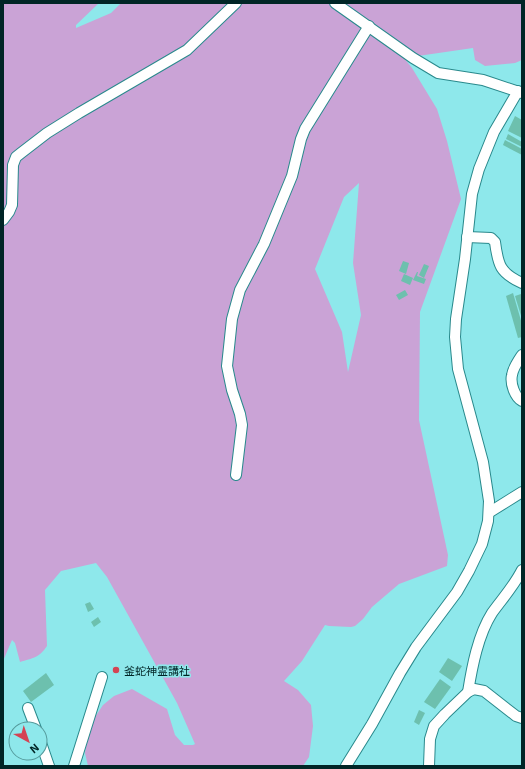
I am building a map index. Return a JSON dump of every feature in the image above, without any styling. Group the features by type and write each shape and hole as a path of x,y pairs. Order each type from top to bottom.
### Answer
{"street":[{"path":"3,220 12,205 14,165 16,157 47,133 187,50 236,3"},
{"path":"335,3 413,58 438,73 483,80 520,92 494,132 479,169 472,194 456,320 456,353 458,369 483,462 489,501 490,512 482,544 457,592 416,647 346,766"},
{"path":"236,475 242,425 227,366 232,319 240,290 264,244 292,176 305,129 369,26"},
{"path":"467,237 491,238 495,242 499,266 512,278 522,283"},
{"path":"522,355 517,362 512,375 516,395 522,401"},
{"path":"490,512 522,492"},
{"path":"468,692 483,630 492,613 504,598 522,570"},
{"path":"74,766 102,677"},
{"path":"429,766 430,739 434,726 468,692 474,689 484,691 516,716 522,718"},
{"path":"28,708 33,721"}],"shaded area":[{"path":"3,3 99,3 76,25 76,28 111,13 121,3 522,3 522,60 515,63 485,66 475,60 473,48 404,58 412,68 437,109 447,141 461,199 420,312 419,420 448,555 447,566 399,584 372,607 363,619 355,626 325,625 302,661 284,681 298,690 311,705 313,726 309,757 303,766 88,766 85,753 89,726 103,705 114,696 132,689 167,709 175,735 184,745 195,744 177,703 107,577 96,563 61,571 45,590 47,646 41,653 35,657 20,662 15,643 12,640 3,661","holes":["359,183 353,263 361,315 348,372 342,332 315,269 344,197"]}],"building":[{"path":"515,116 522,120 522,138 508,131"},
{"path":"508,134 522,142 522,147 506,139"},
{"path":"505,140 522,149 522,155 503,145"},
{"path":"403,261 409,263 406,274 399,271"},
{"path":"424,264 429,266 424,278 419,275"},
{"path":"417,272 417,276 426,279 424,284 413,280"},
{"path":"404,274 413,278 410,285 401,281"},
{"path":"405,290 408,295 399,300 396,295"},
{"path":"513,293 522,324 522,337 518,338 506,296"},
{"path":"521,294 522,297 522,319 515,296"},
{"path":"90,602 94,609 88,612 85,604"},
{"path":"98,617 101,622 94,627 91,622"},
{"path":"448,658 462,666 452,681 439,672"},
{"path":"46,673 54,685 31,702 23,691"},
{"path":"440,679 451,687 435,709 424,702"},
{"path":"419,710 425,713 419,725 414,722"}],"place":[{"name":"釜蛇神霊講社","path":"116,670"}]}
